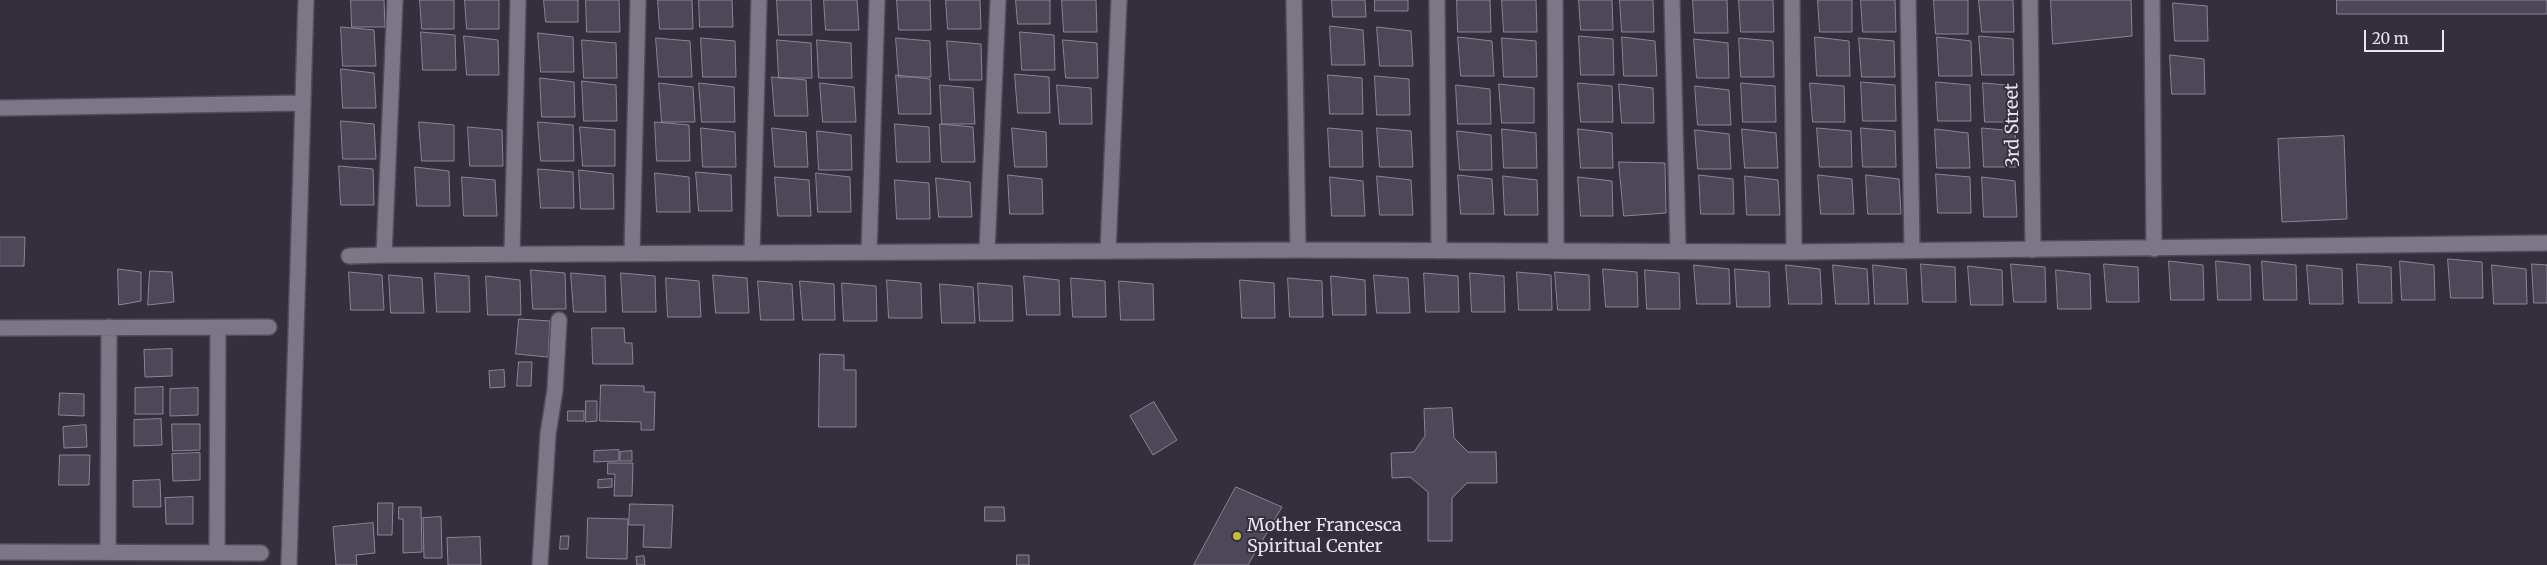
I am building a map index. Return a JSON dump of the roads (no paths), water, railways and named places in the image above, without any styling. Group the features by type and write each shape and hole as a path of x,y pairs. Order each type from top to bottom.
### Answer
{"street":[{"path":"289,565 306,0"},
{"path":"384,255 395,0"},
{"path":"512,254 518,0"},
{"path":"632,253 638,0"},
{"path":"752,253 759,0"},
{"path":"869,252 877,0"},
{"path":"987,252 998,0"},
{"path":"1108,251 1118,0"},
{"path":"1294,0 1298,250"},
{"path":"1437,0 1439,251"},
{"path":"1555,0 1556,251"},
{"path":"1672,0 1678,250"},
{"path":"1792,0 1794,252"},
{"path":"1908,0 1912,250"},
{"name":"3rd Street","path":"2030,0 2033,250"},
{"path":"2152,0 2154,249"},
{"path":"0,108 303,103"},
{"path":"349,256 1298,250 1678,250 1794,252 2547,243"},
{"path":"540,565 548,434 555,390 559,320"},
{"path":"0,328 269,328"},
{"path":"108,552 109,328"},
{"path":"217,553 218,328"},
{"path":"0,552 261,553"}],"place":[{"name":"Mother Francesca Spiritual Center","path":"1237,536"}]}
